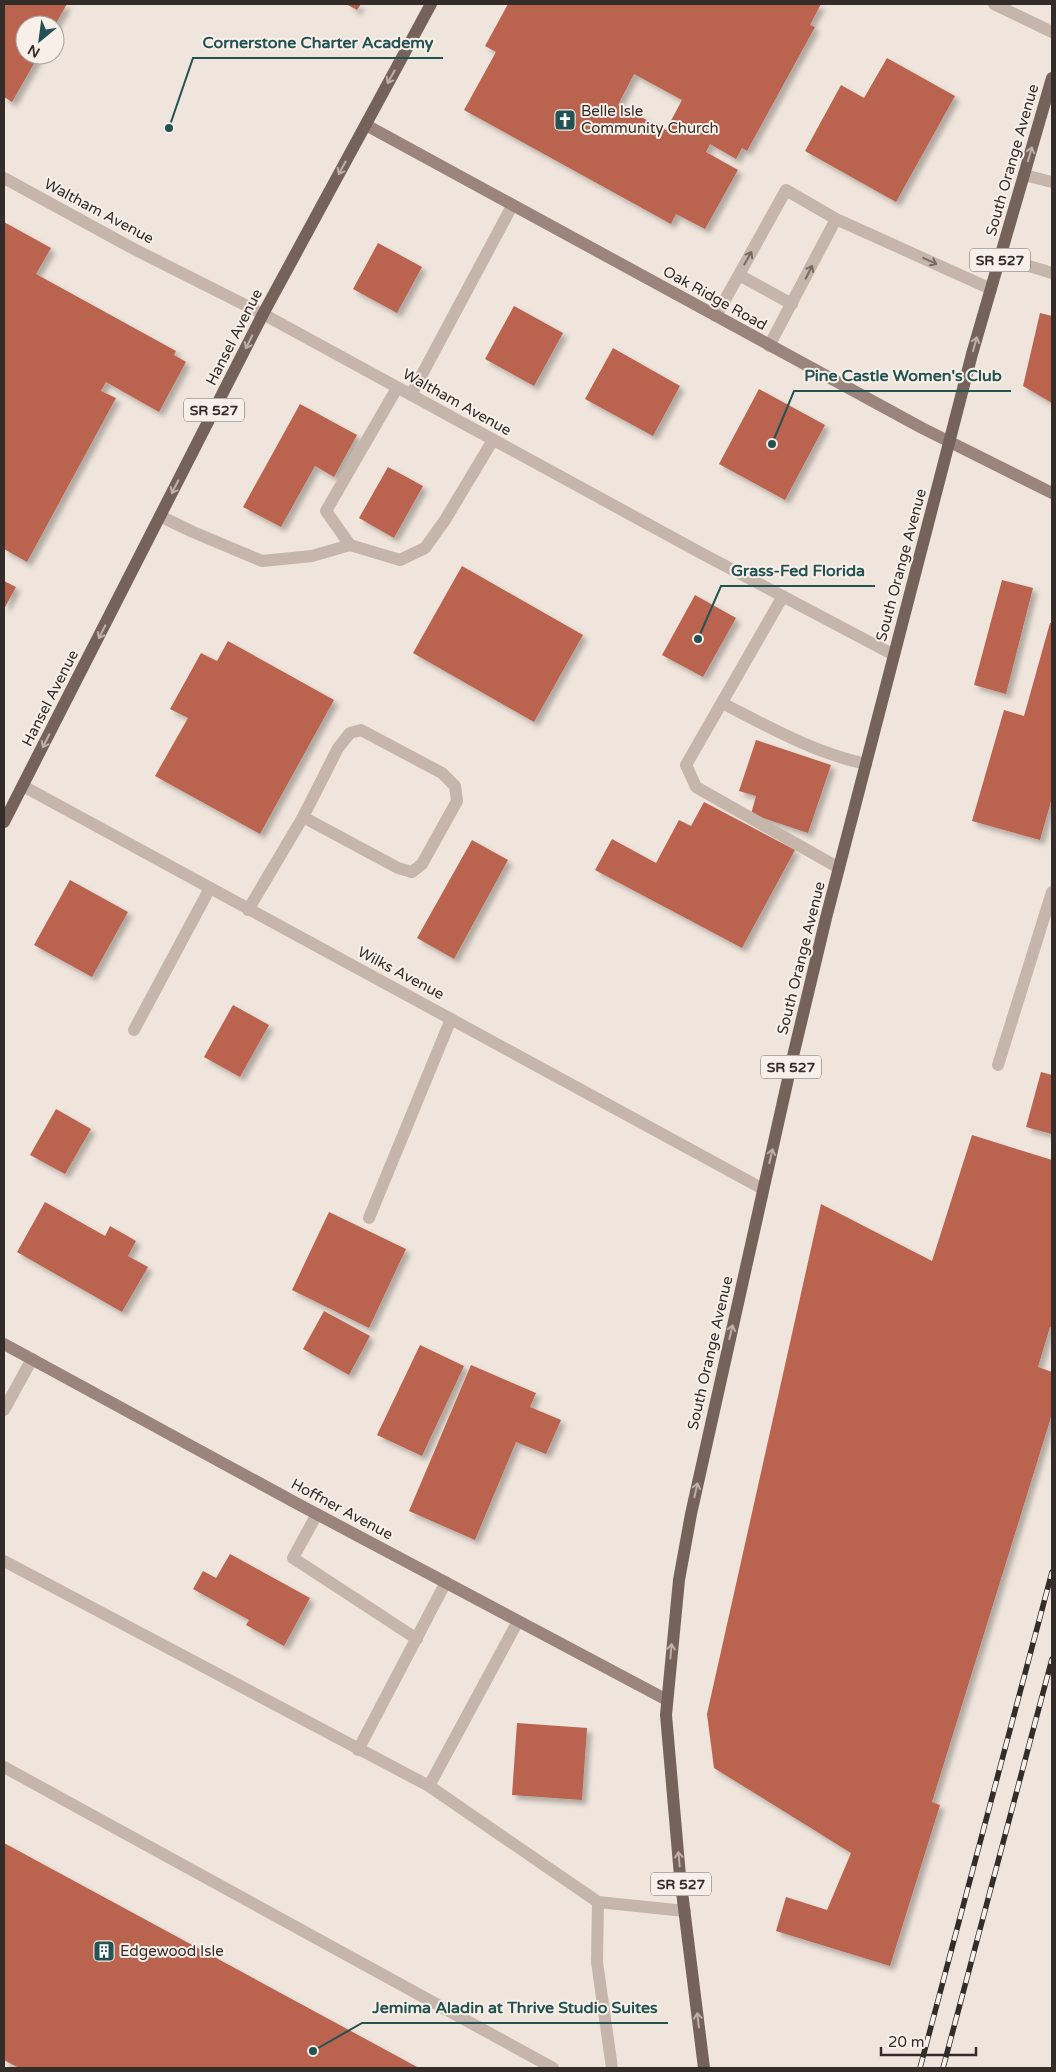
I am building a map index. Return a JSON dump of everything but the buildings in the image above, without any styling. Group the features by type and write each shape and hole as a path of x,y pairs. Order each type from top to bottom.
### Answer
{"main road":[{"name":"Hansel Avenue","path":"4,822 263,314 431,4"},
{"name":"South Orange Avenue","path":"704,2068 685,1911 666,1715 679,1580 690,1514 839,868 949,442 1052,78"},
{"name":"Oak Ridge Road","path":"366,125 769,346 949,442 1052,493"},
{"name":"Hoffner Avenue","path":"4,1344 317,1514 667,1700"}],"street":[{"path":"994,4 1052,32"},
{"path":"1024,174 1052,182"},
{"name":"Waltham Avenue","path":"4,178 132,248 263,314 493,440 894,655"},
{"path":"716,316 786,190 836,219 991,289"},
{"path":"411,395 512,206"},
{"path":"769,346 836,219"},
{"path":"1000,257 1052,273"},
{"path":"739,275 792,304"},
{"path":"350,545 326,511 397,388"},
{"path":"160,516 262,561 312,556 350,545 400,560 425,548 445,520 493,440"},
{"path":"783,596 686,765 696,787 839,868"},
{"path":"722,703 806,746 838,758 866,764"},
{"path":"248,910 303,818 338,748 350,733 361,730 442,773 455,786 457,801 422,864 412,872 398,868 303,818"},
{"name":"Wilks Avenue","path":"23,786 764,1189"},
{"path":"134,1030 210,888"},
{"path":"998,1065 1052,892"},
{"path":"369,1218 451,1019"},
{"path":"4,1410 32,1359"},
{"path":"317,1514 293,1558 417,1639"},
{"path":"4,1560 358,1750 429,1786 598,1902 685,1911"},
{"path":"358,1750 446,1582"},
{"path":"429,1786 518,1621"},
{"path":"4,1767 553,2068"},
{"path":"598,1902 597,1962 612,2068"}],"railway":[{"path":"920,2068 1052,1572"},
{"path":"943,2068 1052,1659"}],"place":[{"name":"Belle Isle Community Church","path":"565,120"},
{"name":"Cornerstone Charter Academy","path":"169,128"},
{"name":"Pine Castle Women's Club","path":"772,444"},
{"name":"Grass-Fed Florida","path":"698,639"},
{"name":"Edgewood Isle","path":"104,1951"},
{"name":"Jemima Aladin at Thrive Studio Suites","path":"313,2051"}]}
